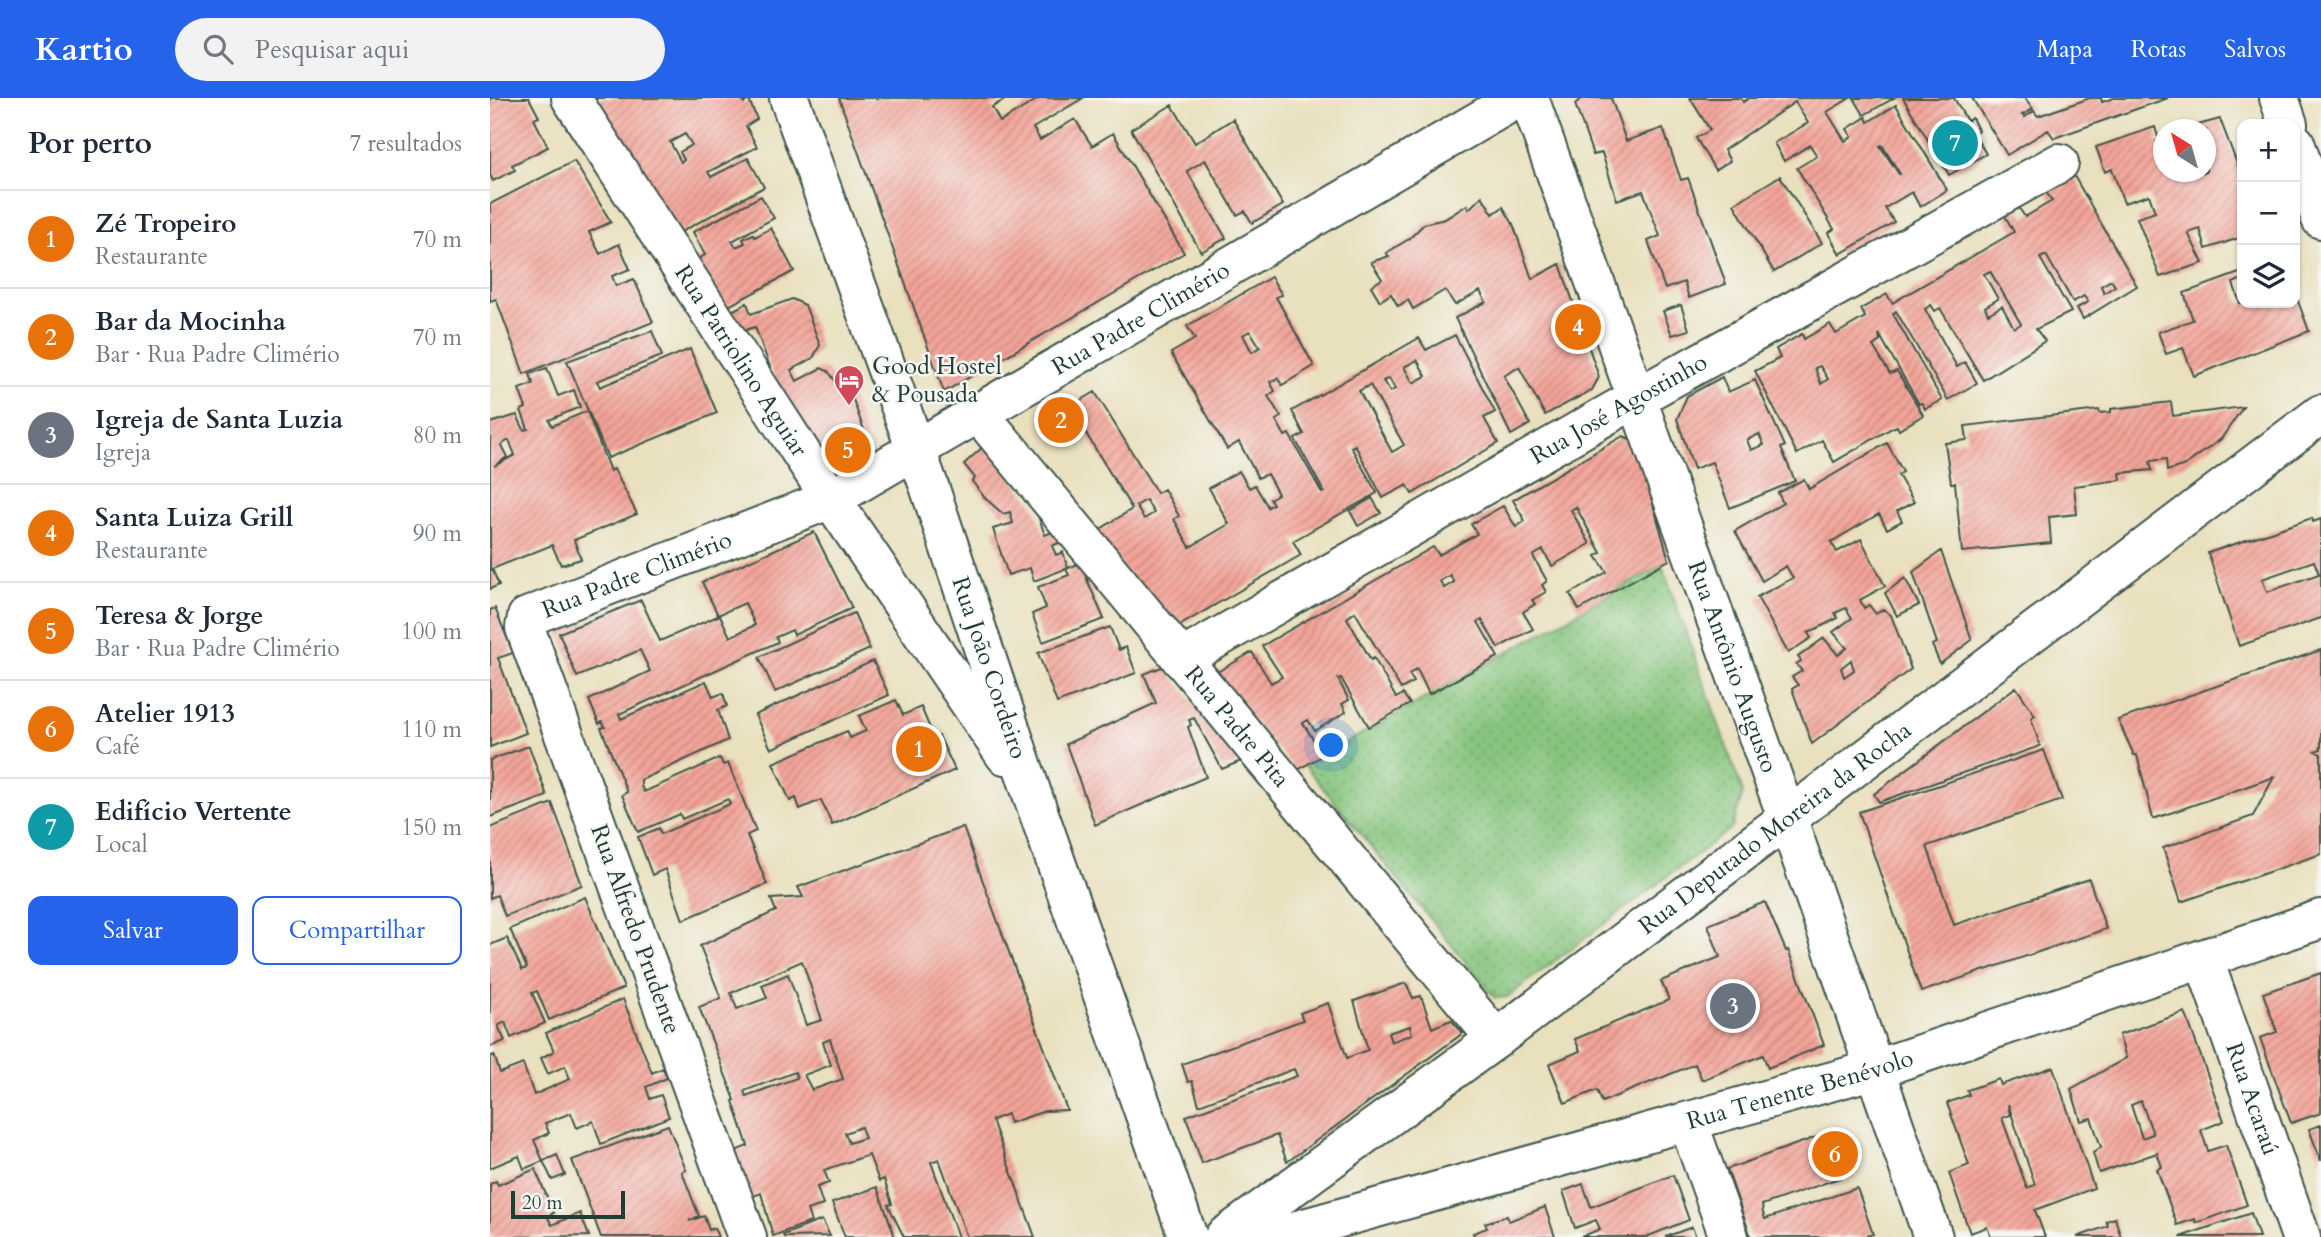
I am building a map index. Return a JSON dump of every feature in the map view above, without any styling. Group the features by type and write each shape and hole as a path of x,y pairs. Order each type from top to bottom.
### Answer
{"street":[{"name":"Rua Patriolino Aguiar","path":"571,98 831,499 1032,794"},
{"name":"Rua João Cordeiro","path":"789,98 916,450 1032,794 1188,1237"},
{"name":"Rua Padre Climério","path":"525,621 532,612 831,499 980,415 1518,98"},
{"name":"Rua Antônio Augusto","path":"1529,98 1638,397 1933,1237"},
{"path":"2279,98 2286,119"},
{"path":"2300,158 2321,219"},
{"name":"Rua José Agostinho","path":"1181,659 1638,397 2059,163"},
{"name":"Rua Deputado Moreira da Rocha","path":"1224,1237 1496,1039 1788,820 2321,414"},
{"name":"Rua Padre Pita","path":"980,415 1496,1039"},
{"name":"Rua Alfredo Prudente","path":"525,621 747,1237"},
{"name":"Rua Tenente Benévolo","path":"1272,1237 1876,1069 2321,919"},
{"name":"Rua Acaraú","path":"2204,960 2301,1237"},
{"path":"1688,1122 1729,1237"}],"green space":[{"path":"1662,565 1743,793 1732,828 1507,997 1495,998 1305,766"}],"building":[{"path":"490,98 529,98 539,117 534,119 548,147 512,165 515,170 493,181 490,175"},
{"path":"587,98 742,98 744,103 749,100 757,119 746,126 757,147 708,172 711,177 748,158 764,187 679,233","holes":["685,134 692,145 680,152 684,160 681,162 670,142"]},
{"path":"839,98 1002,98 1003,101 992,107 1000,122 1040,98 1083,98 1033,128 1040,140 1075,119 1092,146 1113,133 1184,253 944,392"},
{"path":"1583,98 1611,98 1626,141 1663,128 1681,180 1688,178 1726,284 1689,298 1684,282 1665,289 1648,241 1660,236 1643,191 1617,200 1602,153 1593,155 1575,104"},
{"path":"1690,98 1741,98 1743,102 1749,98 1850,98 1827,112 1845,141 1852,137 1847,129 1866,117 1868,122 1896,105 1947,190 1920,207 1912,192 1885,208 1894,222 1840,254 1828,233 1834,229 1797,168 1817,156 1810,145 1784,161 1774,143 1808,123 1795,102 1724,150 1730,161 1715,170 1696,138 1710,130","holes":["1882,145 1899,174 1880,146"]},
{"path":"1854,98 1894,98 1864,115"},
{"path":"1903,98 1954,98 1967,121 1972,118 1978,130 1974,133 1986,154 1949,175"},
{"path":"1972,98 2025,98 2033,109 2022,115 2025,117 2034,111 2038,116 2090,98 2101,98 2102,102 2114,98 2168,98 2054,138 2048,130 2007,155"},
{"path":"1172,105 1195,143 1233,119 1283,205 1252,223 1245,211 1237,215 1205,160 1187,171 1226,238 1201,252 1131,129"},
{"path":"2220,119 2237,164 2237,239 2206,249 2200,229 2188,233 2203,263 2160,277 2137,218 2155,212 2149,195 2124,203 2112,169 2105,172 2096,147 2153,128 2153,182 2216,182 2216,120"},
{"path":"574,161 611,222 589,232 600,254 619,244 630,269 612,276 616,286 634,279 653,322 524,374 496,299 490,301 490,204"},
{"path":"1780,176 1822,243 1774,272 1734,204"},
{"path":"2074,176 2137,286 2083,319 2077,308 2088,302 2084,296 2073,302 2046,255 2040,258 2071,312 2036,329 2045,341 1983,380 1940,308 1935,311 1931,305 1925,309 1957,367 1965,362 1977,383 1948,400 1896,311 1893,314 1942,400 1925,409 1922,403 1919,404 1879,334 1880,341 1873,346 1890,374 1897,371 1923,415 1899,430 1897,426 1892,428 1834,462 1822,440 1797,454 1755,371 1780,358 1776,349 1802,334 1804,339 1830,324 1836,334 1865,317 1861,309 1887,294 1892,303 2014,232 2005,216 2019,208 2025,217 2052,201 2046,192","holes":["1990,271 2021,324 2014,328 2002,306 1988,314 1985,307 1998,299 1984,274","2111,280 2115,286 2104,293 2101,286","1820,366 1828,379 1821,384 1815,368"]},
{"path":"761,196 774,218 732,241 736,247 745,243 743,239 753,234 755,237 771,228 794,271 727,307 696,260 705,255 693,232"},
{"path":"1482,196 1493,214 1503,207 1513,224 1532,279 1560,264 1599,377 1592,390 1545,415 1519,367 1504,376 1530,424 1511,435 1455,318 1486,302 1480,291 1455,305 1445,290 1413,309 1408,300 1398,306 1391,294 1380,301 1371,286 1382,279 1371,262 1389,256 1386,253 1409,239 1424,224 1445,219 1467,205 1469,209"},
{"path":"2237,274 2237,281 2233,283 2237,294 2237,308 2300,307 2309,331 2194,376 2183,348 2166,354 2158,332 2193,320 2184,293"},
{"path":"1271,277 1282,295 1276,297 1314,366 1282,385 1278,378 1270,382 1275,391 1268,396 1281,417 1276,420 1285,436 1289,434 1322,493 1324,492 1295,439 1304,434 1292,411 1419,338 1426,350 1455,335 1495,412 1484,418 1498,443 1412,494 1407,485 1383,498 1355,445 1351,447 1377,493 1293,541 1301,555 1177,627 1093,534 1132,509 1070,407 1095,392 1157,493 1164,489 1179,516 1174,519 1190,547 1229,524 1209,488 1239,471 1249,488 1255,485 1268,507 1273,504 1270,499 1278,494 1267,474 1258,478 1239,442 1227,449 1171,353 1195,339 1187,326","holes":["1250,331 1260,347 1252,352 1243,335","1417,360 1426,376 1413,383 1404,367","1389,378 1395,389 1390,392 1383,381","1370,385 1404,445 1392,452 1359,391","1146,500 1154,513 1144,519 1136,506"]},
{"path":"792,299 805,305 820,345 813,358 791,370 797,381 821,368 828,371 836,382 845,377 866,436 861,451 841,464 828,460 775,380 755,327 742,331 730,312 747,303 751,314"},
{"path":"1681,305 1689,330 1672,335 1663,311"},
{"path":"652,331 662,356 597,381 600,387 690,349 717,413 608,458 567,361"},
{"path":"547,368 558,396 574,390 580,407 549,420 552,426 587,411 610,471 614,469 637,514 574,540 581,559 561,565 552,545 492,569 499,585 490,589 490,423 517,415 524,430 528,429 521,410 526,408 519,389 533,384 530,374","holes":["509,440 515,455 494,466 507,457 501,445"]},
{"path":"1722,377 1728,392 1755,380 1785,446 1781,448 1795,481 1730,508 1712,462 1694,469 1677,419 1687,396","holes":["1759,434 1764,445 1751,450 1747,440"]},
{"path":"2171,402 2173,416 2243,407 2221,439 2185,465 2167,471 2166,459 2150,461 2152,470 2120,473 2121,480 2074,486 2077,514 2049,517 2051,543 1962,552 1955,483 1951,483 1945,443 1967,440 1965,426 2099,410 2100,413 2111,412 2111,409"},
{"path":"1623,436 1635,441 1669,560 1579,610 1570,594 1607,572 1596,556 1601,553 1576,507 1571,510 1590,544 1552,566 1543,550 1533,556 1547,581 1542,585 1546,592 1532,600 1535,604 1523,612 1533,629 1498,648 1482,620 1478,622 1498,657 1429,694 1417,669 1409,674 1414,682 1401,689 1355,612 1347,618 1371,660 1374,658 1396,698 1403,694 1410,704 1369,727 1341,678 1338,679 1349,700 1342,704 1346,712 1315,731 1308,720 1303,723 1323,755 1296,771 1214,674 1252,652 1271,683 1282,677 1262,646 1433,547 1439,555 1477,534 1471,524 1503,506 1516,527 1525,521 1513,500","holes":["1450,575 1454,582 1444,588 1440,581"]},
{"path":"1887,443 1903,472 1898,475 1914,502 1897,511 1902,521 1887,529 1879,514 1831,542 1837,552 1861,539 1885,586 1860,600 1864,608 1869,605 1876,614 1883,609 1891,615 1911,669 1812,744 1792,689 1798,685 1792,677 1802,671 1796,664 1801,661 1798,657 1824,638 1838,655 1847,648 1833,632 1852,618 1846,608 1835,613 1838,618 1808,633 1811,638 1788,653 1757,597 1793,578 1786,566 1762,581 1735,531 1783,503 1778,493 1804,479 1809,489","holes":["1851,660 1854,670 1844,677 1841,668"]},
{"path":"985,445 1034,505 1045,535 1055,531 1063,541 1052,546 1056,555 1063,552 1068,568 1034,581 1030,568 1008,575 993,529 1013,523 1010,512 1003,514 985,498 972,481 975,478 964,464"},
{"path":"1372,498 1381,513 1358,526 1350,511"},
{"path":"2312,518 2313,522 2321,519 2321,618 2239,646 2208,553","holes":["2314,561 2319,574 2267,592 2262,579"]},
{"path":"814,532 852,608 794,635 792,630 776,637 778,642 619,714 621,719 706,681 713,697 723,693 727,706 718,710 728,740 641,780 641,786 644,792 720,758 723,765 728,763 756,831 747,835 767,884 683,920 665,869 652,875 638,837 659,828 661,834 730,804 728,799 682,819 680,814 638,832 622,795 627,792 601,728 605,727 602,722 599,724 589,700 650,671 640,650 577,677 559,633 641,600 660,641 720,615 730,637 755,625 745,603 718,615 702,582"},
{"path":"1941,551 1972,640 1940,664 1932,645 1937,643 1913,572"},
{"path":"1080,563 1104,619 1043,642 1032,614 1046,608 1038,587 1069,575 1066,569"},
{"path":"1905,578 1919,605 1897,616 1885,593"},
{"path":"495,608 513,653 498,658 526,733 490,747 490,610"},
{"path":"854,613 870,649 775,692 759,657"},
{"path":"1110,627 1119,650 1126,647 1136,673 1057,703 1038,653"},
{"path":"2321,650 2321,749 2315,751 2321,754 2321,854 2181,902 2163,848 2253,816 2274,777 2153,819 2137,755 2134,755 2118,720"},
{"path":"873,661 889,695 771,749 755,715"},
{"path":"1164,666 1241,761 1222,769 1194,718 1189,720 1191,725 1188,727 1206,777 1095,825 1066,744 1156,703 1144,674"},
{"path":"2016,687 2035,715 2031,718 2040,746 1879,802 1874,794"},
{"path":"896,700 903,715 921,707 934,738 939,736 955,770 832,825 821,800 800,809 796,798 790,801 773,763 847,731 850,738 866,731 859,716"},
{"path":"529,746 547,796 490,817 490,760"},
{"path":"2044,750 2062,800 1927,846 1954,925 2089,879 2106,929 1921,992 1859,812"},
{"path":"552,803 582,885 505,916 497,895 490,898 490,828"},
{"path":"963,827 1067,1110 1045,1111 1010,1123 1007,1114 992,1120 1035,1237 967,1237 939,1159 931,1162 958,1237 904,1237 888,1205 892,1204 884,1179 879,1181 869,1155 824,1170 829,1183 817,1187 823,1205 807,1210 811,1222 773,1236 761,1193 751,1197 735,1151 748,1146 733,1101 735,1100 699,1007 721,998 700,946 776,911 771,899 803,897 798,887","holes":["802,961 822,1020 806,1025 788,974 762,985 767,998 737,1009 731,993","830,1039 843,1079 812,1090 804,1075 831,1065 823,1042","795,1072 797,1078 746,1096 744,1091","861,1127 865,1138 849,1143 845,1133"]},
{"path":"585,897 624,988 549,1020 537,991 532,993 545,1023 511,1038 505,1022 498,1026 505,1041 490,1047 490,945 507,938 522,970 527,968 510,929"},
{"path":"1765,902 1786,951 1788,950 1824,1045 1768,1068 1763,1055 1702,1080 1695,1064 1602,1102 1597,1090 1565,1103 1549,1064 1580,1051 1575,1039 1669,1000 1661,981 1720,957 1708,925"},
{"path":"2321,973 2321,1113 2291,1123 2260,1038 2277,1032 2263,993"},
{"path":"1406,983 1413,998 1421,996 1432,1028 1451,1020 1463,1033 1287,1162 1277,1135 1202,1163 1186,1116 1297,1076 1294,1069 1199,1105 1192,1081 1188,1082 1182,1064 1303,1020 1300,1013 1328,1003 1347,1058 1368,1050 1354,1001","holes":["1410,1026 1412,1034 1391,1042 1388,1033"]},
{"path":"623,999 652,1073 663,1068 667,1078 646,1087 650,1099 661,1095 669,1117 601,1144 593,1121 577,1128 571,1113 545,1123 549,1133 534,1140 543,1161 524,1169 519,1156 490,1168 490,1057 494,1055 500,1073 523,1064 534,1095 570,1079 565,1066 548,1074 541,1058 554,1051 546,1033"},
{"path":"2185,1012 2224,1121 2201,1130 2208,1151 2226,1145 2247,1205 2196,1223 2195,1219 2177,1225 2157,1169 2162,1167 2157,1153 2099,1173 2093,1153 2101,1147 2091,1118 2081,1121 2071,1089 2126,1058 2119,1035","holes":["2141,1101 2153,1134 2142,1138 2131,1105"]},
{"path":"2053,1067 2094,1188 2035,1210 2045,1237 1991,1237 1987,1227 1970,1233 1949,1173 1969,1165 1947,1103 1969,1095 1967,1090 1999,1079 2001,1085","holes":["2008,1104 2035,1185 2027,1188 2002,1118 2010,1115"]},
{"path":"668,1125 686,1170 682,1172 699,1216 689,1221 704,1216 709,1230 714,1228 718,1237 601,1237 572,1160"},
{"path":"2321,1125 2321,1161 2309,1129"},
{"path":"1836,1130 1851,1174 1762,1205 1765,1219 1857,1188 1873,1234 1863,1237 1751,1237 1727,1169"},
{"path":"557,1155 565,1175 552,1180 543,1161"},
{"path":"535,1169 554,1213 547,1216 552,1225 580,1213 589,1236 490,1237 490,1184 496,1181 498,1185"},
{"path":"1673,1175 1689,1220 1646,1237 1581,1237 1600,1229 1596,1220 1575,1228 1563,1191 1583,1184 1591,1207"},
{"path":"877,1187 895,1237 845,1237 832,1203"},
{"path":"1545,1207 1555,1237 1475,1237 1473,1233 1487,1228 1485,1223 1507,1216 1509,1221"},
{"path":"2251,1213 2259,1237 2180,1237"},
{"path":"2115,1218 2121,1237 2077,1237 2108,1226 2106,1221"},
{"path":"822,1220 830,1236 783,1235"},
{"path":"1692,1227 1696,1237 1665,1237"}],"place":[{"name":"Edifício Vertente","path":"1955,143"},
{"name":"Santa Luiza Grill","path":"1578,327"},
{"name":"Good Hostel & Pousada","path":"849,407"},
{"name":"Bar da Mocinha","path":"1061,420"},
{"name":"Teresa & Jorge","path":"848,450"},
{"name":"Zé Tropeiro","path":"919,749"},
{"name":"Igreja de Santa Luzia","path":"1733,1006"},
{"name":"Atelier 1913","path":"1835,1154"}]}
